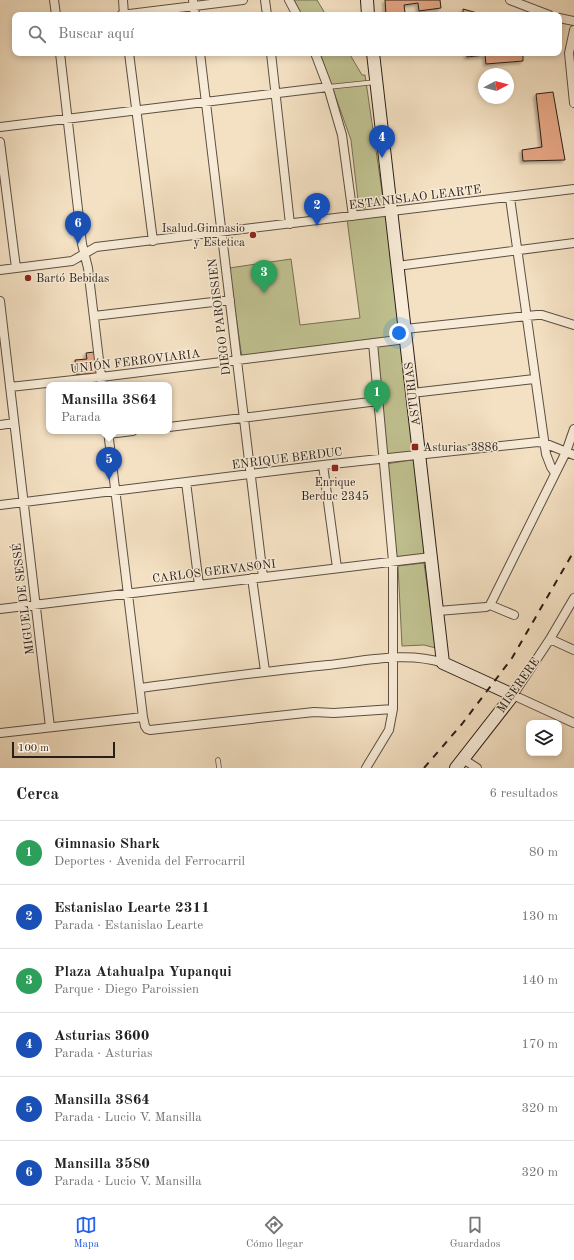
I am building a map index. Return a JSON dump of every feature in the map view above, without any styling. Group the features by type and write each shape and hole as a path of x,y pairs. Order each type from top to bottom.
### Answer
{"street":[{"path":"54,0 56,12"},
{"path":"123,0 124,12"},
{"path":"142,12 194,3 243,0"},
{"path":"265,0 267,12"},
{"path":"289,0 295,12"},
{"path":"367,0 368,12"},
{"path":"510,0 541,12"},
{"path":"562,19 574,21"},
{"path":"574,30 570,59 574,103"},
{"path":"60,56 67,119 102,381"},
{"path":"129,56 152,241"},
{"name":"DIEGO PAROISSIEN","path":"200,56 263,577"},
{"path":"271,56 290,224"},
{"path":"316,56 328,87 342,135 353,216"},
{"name":"ASTURIAS","path":"373,56 443,663"},
{"path":"0,127 328,87"},
{"path":"0,142 16,268"},
{"name":"ESTANISLAO LEARTE","path":"0,270 72,261 96,247 510,198 574,189"},
{"path":"510,198 544,443 546,454 555,473"},
{"path":"397,266 574,243"},
{"path":"94,316 230,300"},
{"name":"MIGUEL DE SESSÉ","path":"0,301 3,348 10,388 50,727"},
{"name":"UNIÓN FERROVIARIA","path":"89,382 237,360 373,343 405,334 527,316 542,315 574,325"},
{"path":"366,768 389,730 393,708 394,658 393,562 373,343"},
{"path":"412,393 534,378"},
{"name":"UNIÓN FERROVIARIA","path":"10,388 46,385"},
{"path":"172,427 378,402"},
{"path":"0,425 14,423"},
{"path":"438,611 486,607 490,605 566,452 574,429"},
{"path":"108,434 129,593 144,726 147,729 150,730 314,712 334,713 393,708"},
{"name":"ENRIQUE BERDUC","path":"0,505 323,465 538,442 574,455"},
{"path":"323,465 337,568"},
{"path":"186,482 199,585"},
{"name":"CARLOS GERVASONI","path":"0,609 431,557"},
{"path":"252,578 265,672"},
{"name":"MISERERE","path":"459,763 513,695 550,639 574,598"},
{"path":"490,605 514,615"},
{"path":"550,639 574,650"},
{"path":"140,688 265,672 394,658 420,658 443,663 574,723"},
{"path":"0,733 143,717"},
{"path":"459,763 477,768"}],"lane":[{"path":"328,87 376,82"},
{"path":"218,760 218,768"}],"green space":[{"path":"293,0 317,0 324,12 299,12"},
{"path":"321,56 351,56 362,75 365,75 384,205 359,209 351,140"},
{"path":"390,214 404,338 242,358 229,268 291,259 300,325 360,318 347,219"},
{"path":"404,341 417,451 385,456 374,345"},
{"path":"418,459 428,555 395,559 386,464"},
{"path":"424,563 436,648 424,645 402,646 398,566"}],"building":[{"path":"385,0 440,0 441,8 419,11 418,3 404,5 405,12 386,12"},
{"path":"463,9 474,12 463,12"},
{"path":"485,56 523,56 523,61 486,64"},
{"path":"553,92 565,160 523,161 522,150 542,147 536,94"},
{"path":"94,352 97,373 77,375 75,360 87,359 86,353"}],"railway":[{"path":"424,768 462,724 512,658 574,551"}],"place":[{"name":"Asturias 3600","path":"382,158"},
{"name":"Estanislao Learte 2311","path":"317,226"},
{"name":"Isalud Gimnasio y Estetica","path":"253,235"},
{"name":"Mansilla 3580","path":"78,244"},
{"name":"Bartó Bebidas","path":"28,278"},
{"name":"Plaza Atahualpa Yupanqui","path":"264,293"},
{"name":"Gimnasio Shark","path":"377,413"},
{"name":"Asturias 3886","path":"415,447"},
{"name":"Enrique Berduc 2345","path":"335,468"},
{"name":"Mansilla 3864","path":"109,480"}]}
